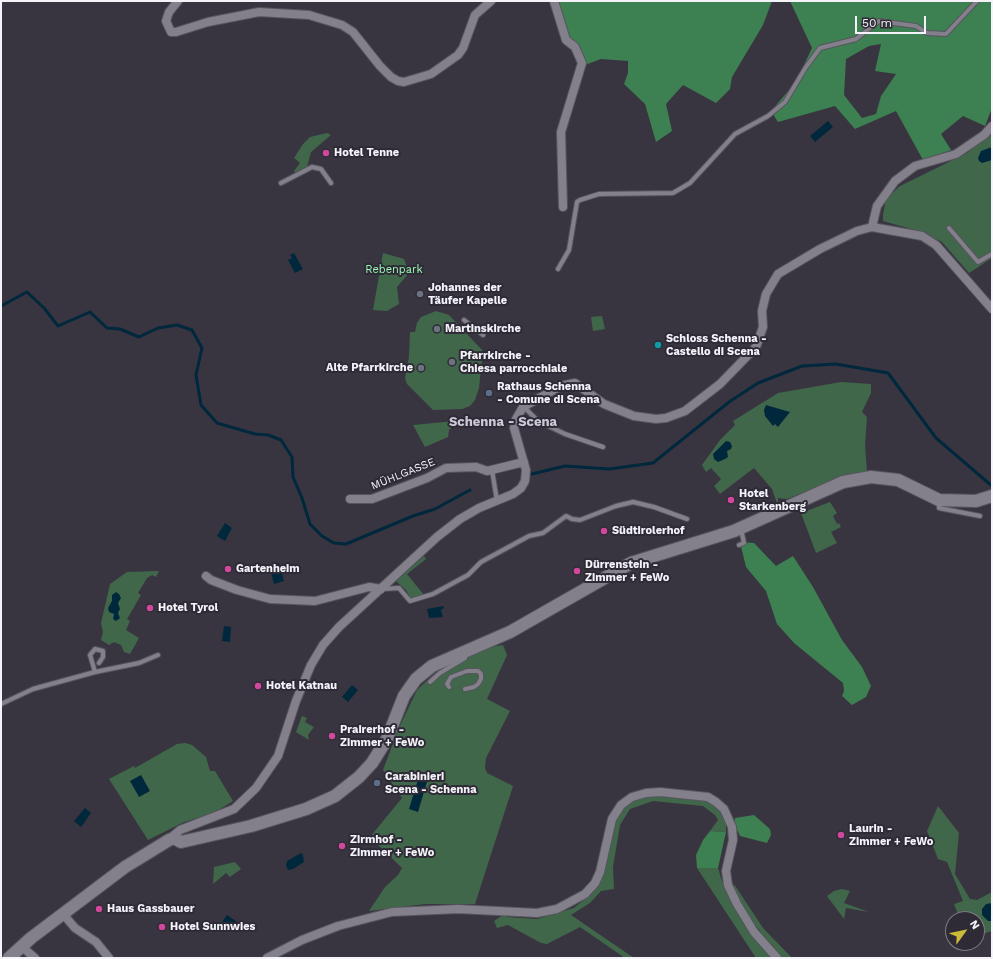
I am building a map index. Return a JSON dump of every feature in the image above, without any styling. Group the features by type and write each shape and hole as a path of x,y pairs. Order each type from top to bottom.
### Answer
{"street":[{"path":"178,1 169,12 166,22 171,32 176,32 208,22 260,12 309,15 342,25 353,32 380,66 391,77 398,81 404,82 431,74 458,55 463,48 475,15 492,1"},
{"path":"554,1 566,40 575,47 582,62 561,132 563,208"},
{"path":"872,227 877,206 895,181 916,166 956,154 984,135 992,126"},
{"path":"9,958 21,946 125,867 150,850 174,838 174,835 180,830 234,809 256,788 278,756 296,701 315,658 339,627 437,537 460,520 480,508 513,494 521,488 525,481 526,470 514,428 516,419 523,407 561,386 576,383 604,404 634,416 656,419 666,418 685,411 720,384 756,346 763,327 762,311 766,294 778,274 820,249 857,230 872,227 922,236 936,245 992,309"},
{"name":"MÜHLGASSE","path":"350,499 372,499 427,478 446,468 476,467 489,470 524,462"},
{"path":"174,838 181,842 251,826 306,809 335,796 359,777 372,763 387,739 404,696 416,679 432,666 510,632 631,563 741,528 843,482 871,477 898,480 939,500 976,501 992,496"},
{"path":"206,576 211,580 237,590 270,599 315,601 369,587 382,589"},
{"path":"267,958 302,940 338,926 392,912 458,909 537,914 557,909 585,894 595,883 602,866 612,819 621,805 632,797 646,793 660,792 708,797 724,809 732,827 733,840 726,871 728,885 737,904 754,932 777,958"},
{"path":"63,914 75,928 96,942 109,958"},
{"path":"21,946 35,958"}],"lane":[{"path":"558,269 568,250 577,202 580,200 599,194 673,193 690,183 735,134 768,116 785,102 806,67 820,48 856,39 879,21 916,26 927,33 946,34 977,1"},
{"path":"281,183 312,167 321,169 331,183"},
{"path":"949,228 978,262 992,254"},
{"path":"464,320 483,335"},
{"path":"523,407 538,421 565,434 603,447"},
{"path":"489,470 498,501"},
{"path":"939,500 939,508 980,516"},
{"path":"382,589 399,588 410,601 433,594 468,575 481,562 494,554 529,536 543,532 566,516 572,519 580,520 616,506 633,502 654,507 687,519"},
{"path":"739,546 744,543 741,528"},
{"path":"95,672 90,655 95,649 103,652 103,657 99,662"},
{"path":"1,704 33,689 95,672 139,663 158,655"},
{"path":"430,682 440,673 465,657"},
{"path":"449,687 447,684 450,677 467,671 478,671 481,674 481,679 478,684 474,688 465,689"}],"green space":[{"path":"554,1 772,1 763,25 732,77 730,89 716,103 683,85 666,104 672,131 656,142 645,104 624,84 628,73 628,61 601,59 582,66 566,40"},
{"path":"790,1 992,1 992,108 985,126 963,116 941,134 951,150 923,160 896,111 855,129 835,106 778,122 771,111 796,82 812,48","holes":["881,44 875,71 896,74 881,96 876,114 862,118 844,95 846,59 869,46"]},
{"path":"992,132 992,258 969,273 942,242 922,232 883,221 883,215 886,199 900,186 967,153"},
{"path":"327,133 331,135 311,152 306,171 296,174 294,171 300,163 294,158 303,144 310,137"},
{"name":"Rebenpark","path":"383,253 404,259 409,273 397,287 399,304 387,311 373,310"},
{"path":"436,311 449,315 483,351 479,388 475,400 470,406 462,409 433,410 407,384 405,378 409,357 410,332 415,332 417,323 421,317"},
{"path":"602,316 605,329 593,331 591,317"},
{"path":"841,382 871,384 871,393 862,412 867,417 865,445 867,472 831,482 787,499 778,498 778,506 772,489 754,468 720,494 714,486 721,479 711,468 706,472 702,465 720,440 735,425 733,421 778,393"},
{"path":"487,418 488,421 469,426 461,423 453,426 449,430 448,437 425,447 413,425"},
{"path":"830,502 837,513 833,516 837,524 839,523 841,527 831,532 837,543 816,553 801,513"},
{"path":"740,542 754,543 776,566 793,556 813,587 842,640 862,667 871,686 866,697 852,705 842,696 844,691 843,683 794,643 777,624 766,591 746,567"},
{"path":"424,556 426,559 407,574 424,595 411,599 406,590 396,581"},
{"path":"159,571 156,577 152,575 147,578 138,593 141,595 127,619 130,621 126,630 139,638 130,654 124,652 121,645 114,642 109,645 101,640 103,632 101,623 110,584 127,572"},
{"path":"503,645 507,655 487,699 510,711 486,758 485,768 487,773 513,786 475,904 425,904 369,911 385,887 398,875 402,868 370,837 402,798 383,770 398,730 417,690 437,671 458,658 485,648"},
{"path":"302,716 307,718 305,722 314,727 308,735 309,740 296,732"},
{"path":"185,743 192,745 206,757 210,771 215,771 233,801 212,814 184,822 148,840 109,779 134,766 135,768 177,744"},
{"path":"648,796 706,799 718,806 726,821 726,832 710,831 718,820 715,815 703,806 653,801 630,809 620,825 613,867 614,889 601,891 590,903 571,915 634,958 625,958 580,927 547,944 541,943 508,925 497,928 494,921 506,913 507,917 537,919 574,908 591,894 600,883 606,864 615,823 619,813 636,799"},
{"path":"938,806 959,833 955,874 970,899 977,900 992,892 992,931 985,933 985,911 957,911 954,904 963,901 947,862 938,859 927,831"},
{"path":"754,815 770,829 771,835 767,843 740,836 734,823 735,818"},
{"path":"710,831 726,832 718,868 697,868 696,855 703,840"},
{"path":"235,862 241,869 230,877 226,873 213,884 214,867"},
{"path":"697,868 718,868 722,881 741,919 772,958 756,958"},
{"path":"734,884 763,928 792,958 783,958 763,935 743,909"},
{"path":"842,889 850,891 844,903 869,912 846,908 844,919 827,896 834,891"}],"water":[{"path":"828,121 833,127 815,142 810,136"},
{"path":"992,147 992,160 982,163 979,161 978,158 981,151"},
{"path":"294,253 303,269 295,273 288,260 292,258 290,255"},
{"path":"766,405 790,412 778,427 775,424 773,426 765,416 764,410"},
{"path":"726,441 730,442 732,446 731,449 727,451 728,457 718,462 714,459 713,454"},
{"path":"225,523 232,528 225,541 217,536"},
{"path":"279,563 284,581 274,584 269,565"},
{"path":"116,592 121,598 118,603 120,609 118,613 120,618 116,621 113,619 114,614 109,612 108,608 112,601 112,595"},
{"path":"443,606 444,608 441,610 443,617 429,618 427,609"},
{"path":"224,626 231,627 230,642 222,641"},
{"path":"352,685 358,690 348,702 342,697"},
{"path":"420,773 429,775 418,812 409,809"},
{"path":"141,775 150,791 139,797 130,781"},
{"path":"85,808 91,813 81,827 74,821"},
{"path":"301,853 303,855 304,862 293,869 288,870 286,866 287,861"},
{"path":"992,903 992,921 988,921 985,918 985,911 982,911 986,904"},
{"path":"227,915 239,923 234,930 222,922"}],"waterway":[{"path":"1,306 27,292 44,308 58,326 90,312 107,328 120,329 139,337 158,328 177,325 192,330 202,348 196,375 201,405 217,423 255,434 268,435 281,440 292,457 293,477 302,498 310,524 322,536 334,543 346,544 413,516 435,509 470,490"},
{"path":"532,474 565,466 609,469 653,463 729,402 758,383 802,366 836,364 888,373 936,438 992,486"}],"place":[{"name":"Hotel Tenne","path":"326,153"},
{"name":"Johannes der Täufer Kapelle","path":"420,294"},
{"name":"Martinskirche","path":"437,329"},
{"name":"Schloss Schenna - Castello di Scena","path":"658,345"},
{"name":"Pfarrkirche - Chiesa parrocchiale","path":"452,362"},
{"name":"Alte Pfarrkirche","path":"421,368"},
{"name":"Rathaus Schenna - Comune di Scena","path":"489,393"},
{"name":"Hotel Starkenberg","path":"731,500"},
{"name":"Südtirolerhof","path":"604,531"},
{"name":"Gartenheim","path":"228,569"},
{"name":"Dürrenstein - Zimmer + FeWo","path":"577,571"},
{"name":"Hotel Tyrol","path":"150,608"},
{"name":"Hotel Katnau","path":"258,686"},
{"name":"Prairerhof - Zimmer + FeWo","path":"332,736"},
{"name":"Carabinieri Scena - Schenna","path":"377,783"},
{"name":"Laurin - Zimmer + FeWo","path":"841,835"},
{"name":"Zirmhof - Zimmer + FeWo","path":"342,846"},
{"name":"Haus Gassbauer","path":"99,909"},
{"name":"Hotel Sunnwies","path":"162,927"}],"district":[{"name":"Schenna - Scena","path":"503,422"}]}
